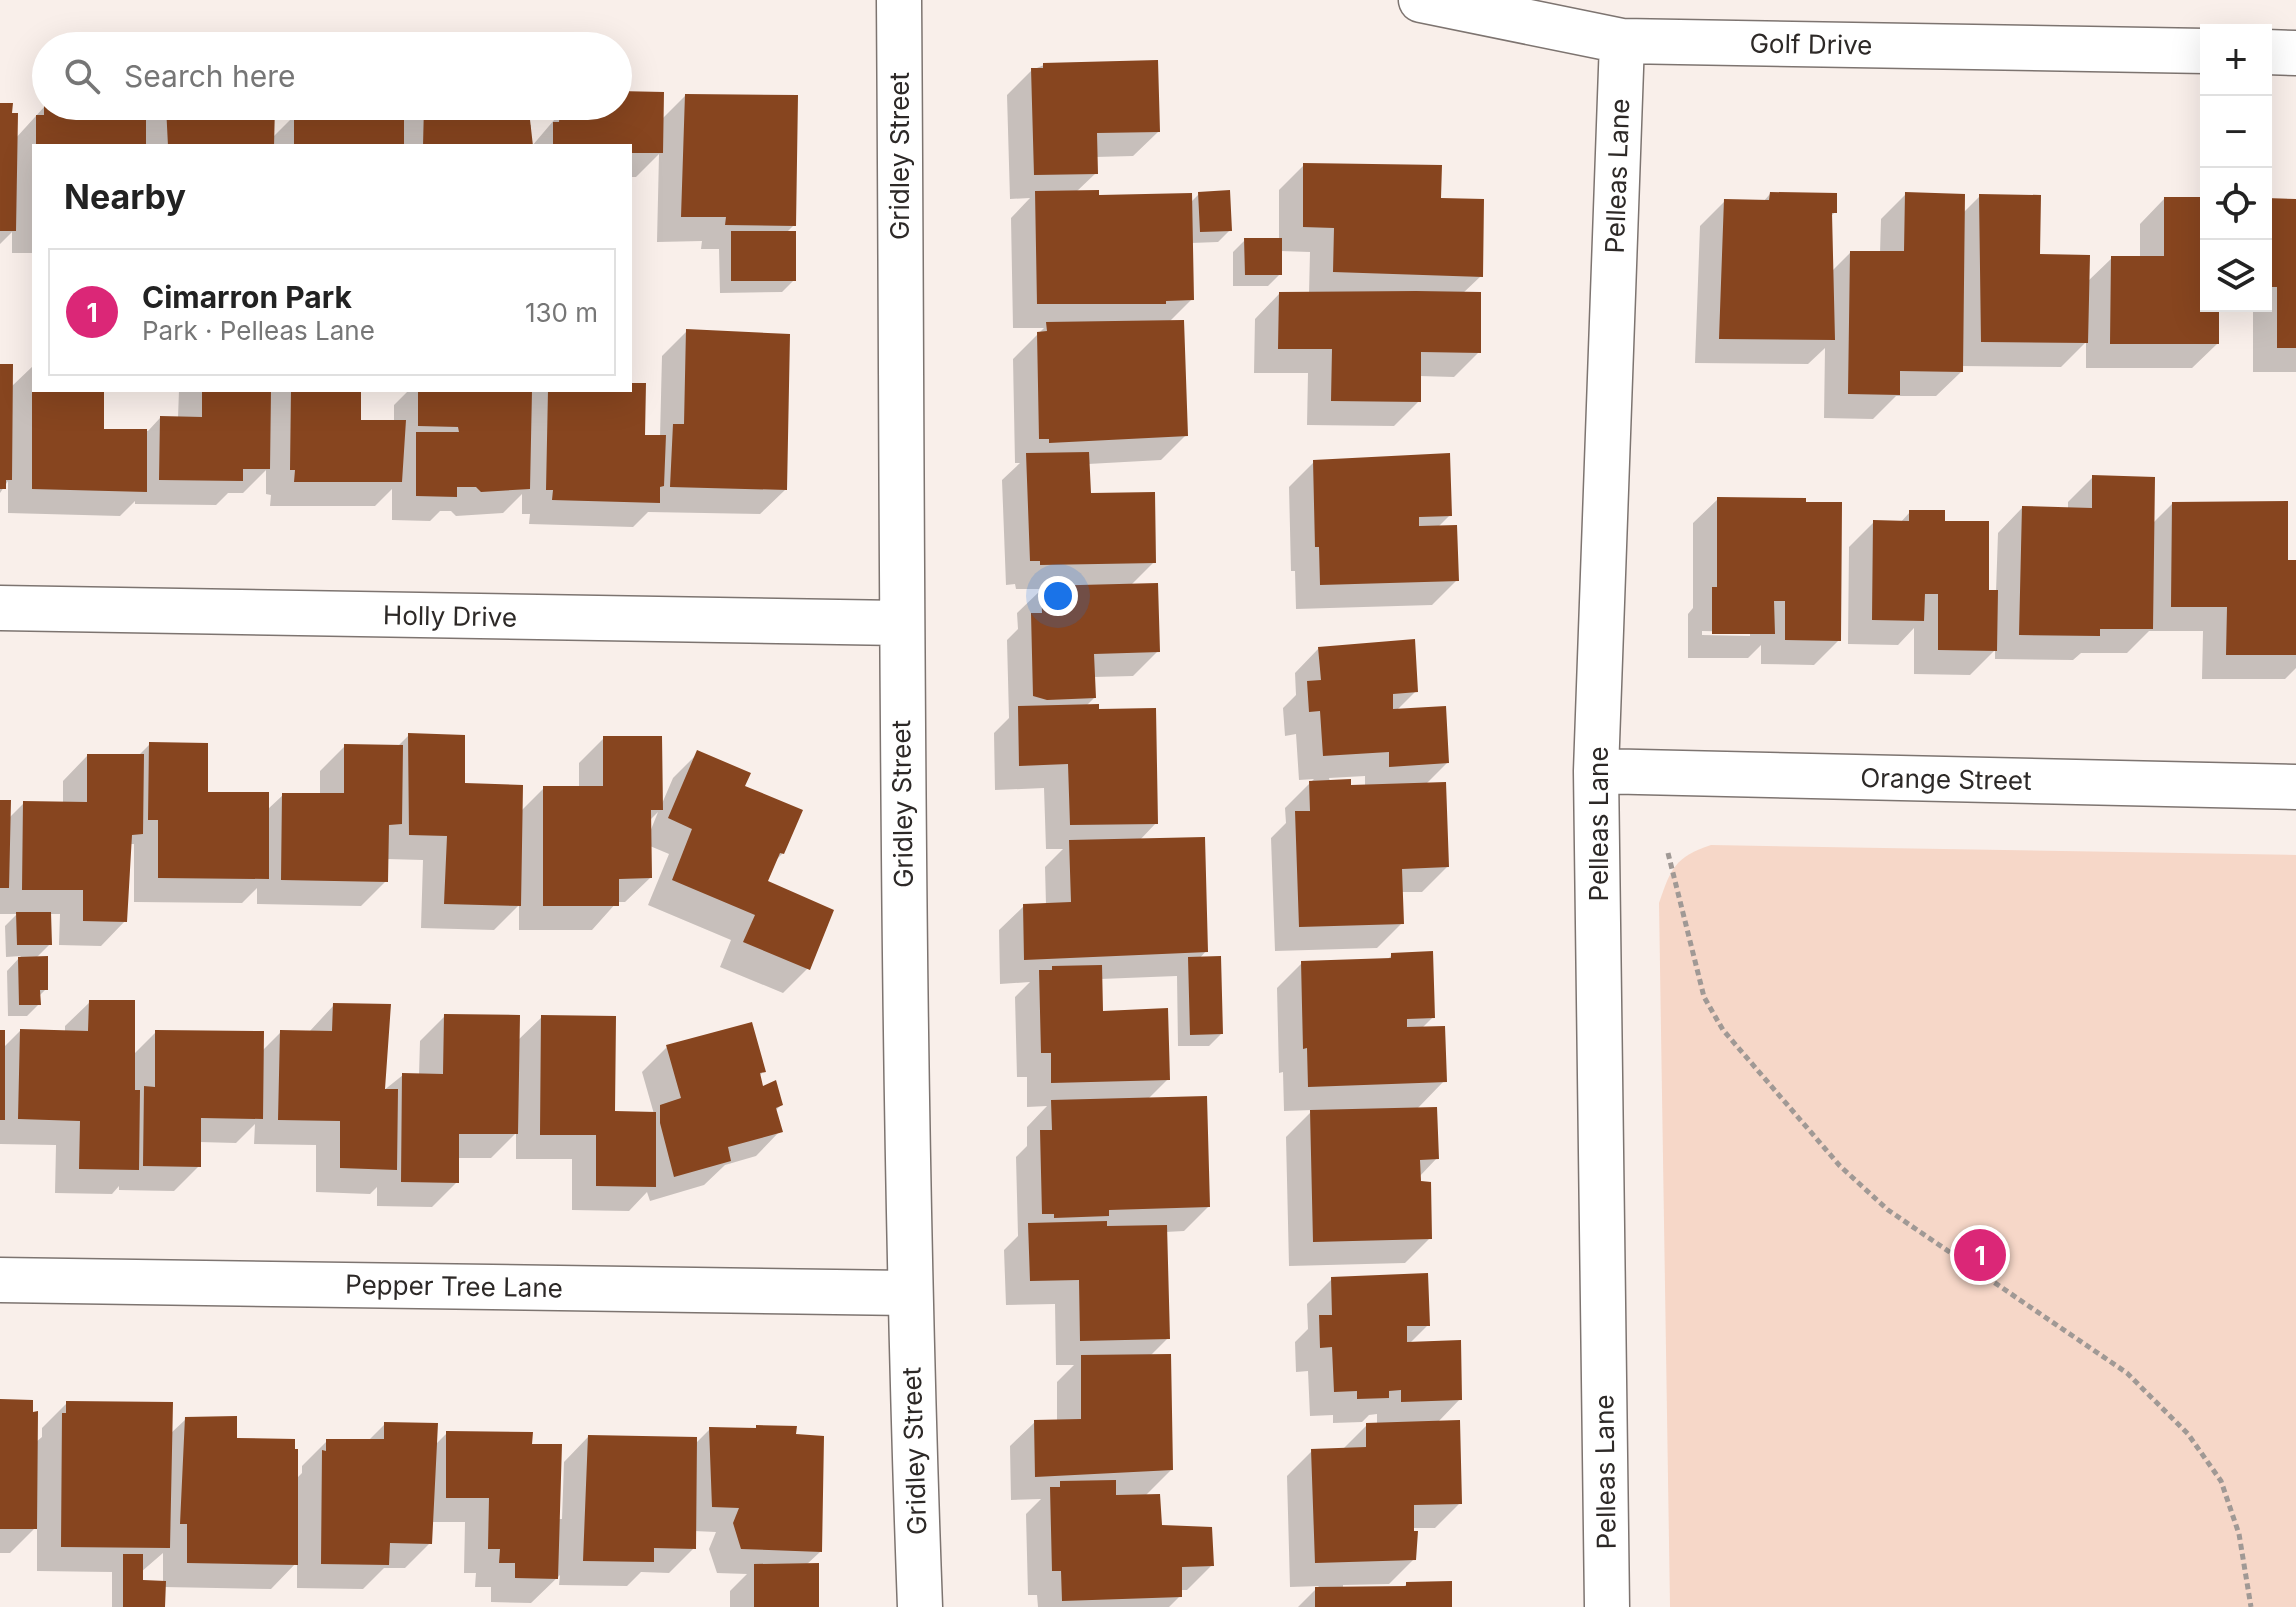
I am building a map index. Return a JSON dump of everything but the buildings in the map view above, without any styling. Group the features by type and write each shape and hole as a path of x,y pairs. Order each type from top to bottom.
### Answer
{"street":[{"name":"Gridley Street","path":"899,0 900,623 908,1293 920,1607"},
{"name":"Golf Drive","path":"1421,0 1622,41 2200,51"},
{"name":"Pelleas Lane","path":"1607,1607 1596,771 1622,41"},
{"path":"2272,52 2296,53"},
{"name":"Holly Drive","path":"0,608 900,623"},
{"name":"Orange Street","path":"1596,771 2296,787"},
{"name":"Pepper Tree Lane","path":"0,1280 908,1293"}],"path":[{"path":"1668,853 1704,997 1723,1030 1840,1166 1888,1210 2127,1373 2188,1434 2221,1481 2239,1534 2251,1607"}],"shaded area":[{"path":"1711,845 2296,855 2296,1607 1670,1607 1659,903 1676,865 1689,854"}],"place":[{"name":"Cimarron Park","path":"1980,1255"}]}
